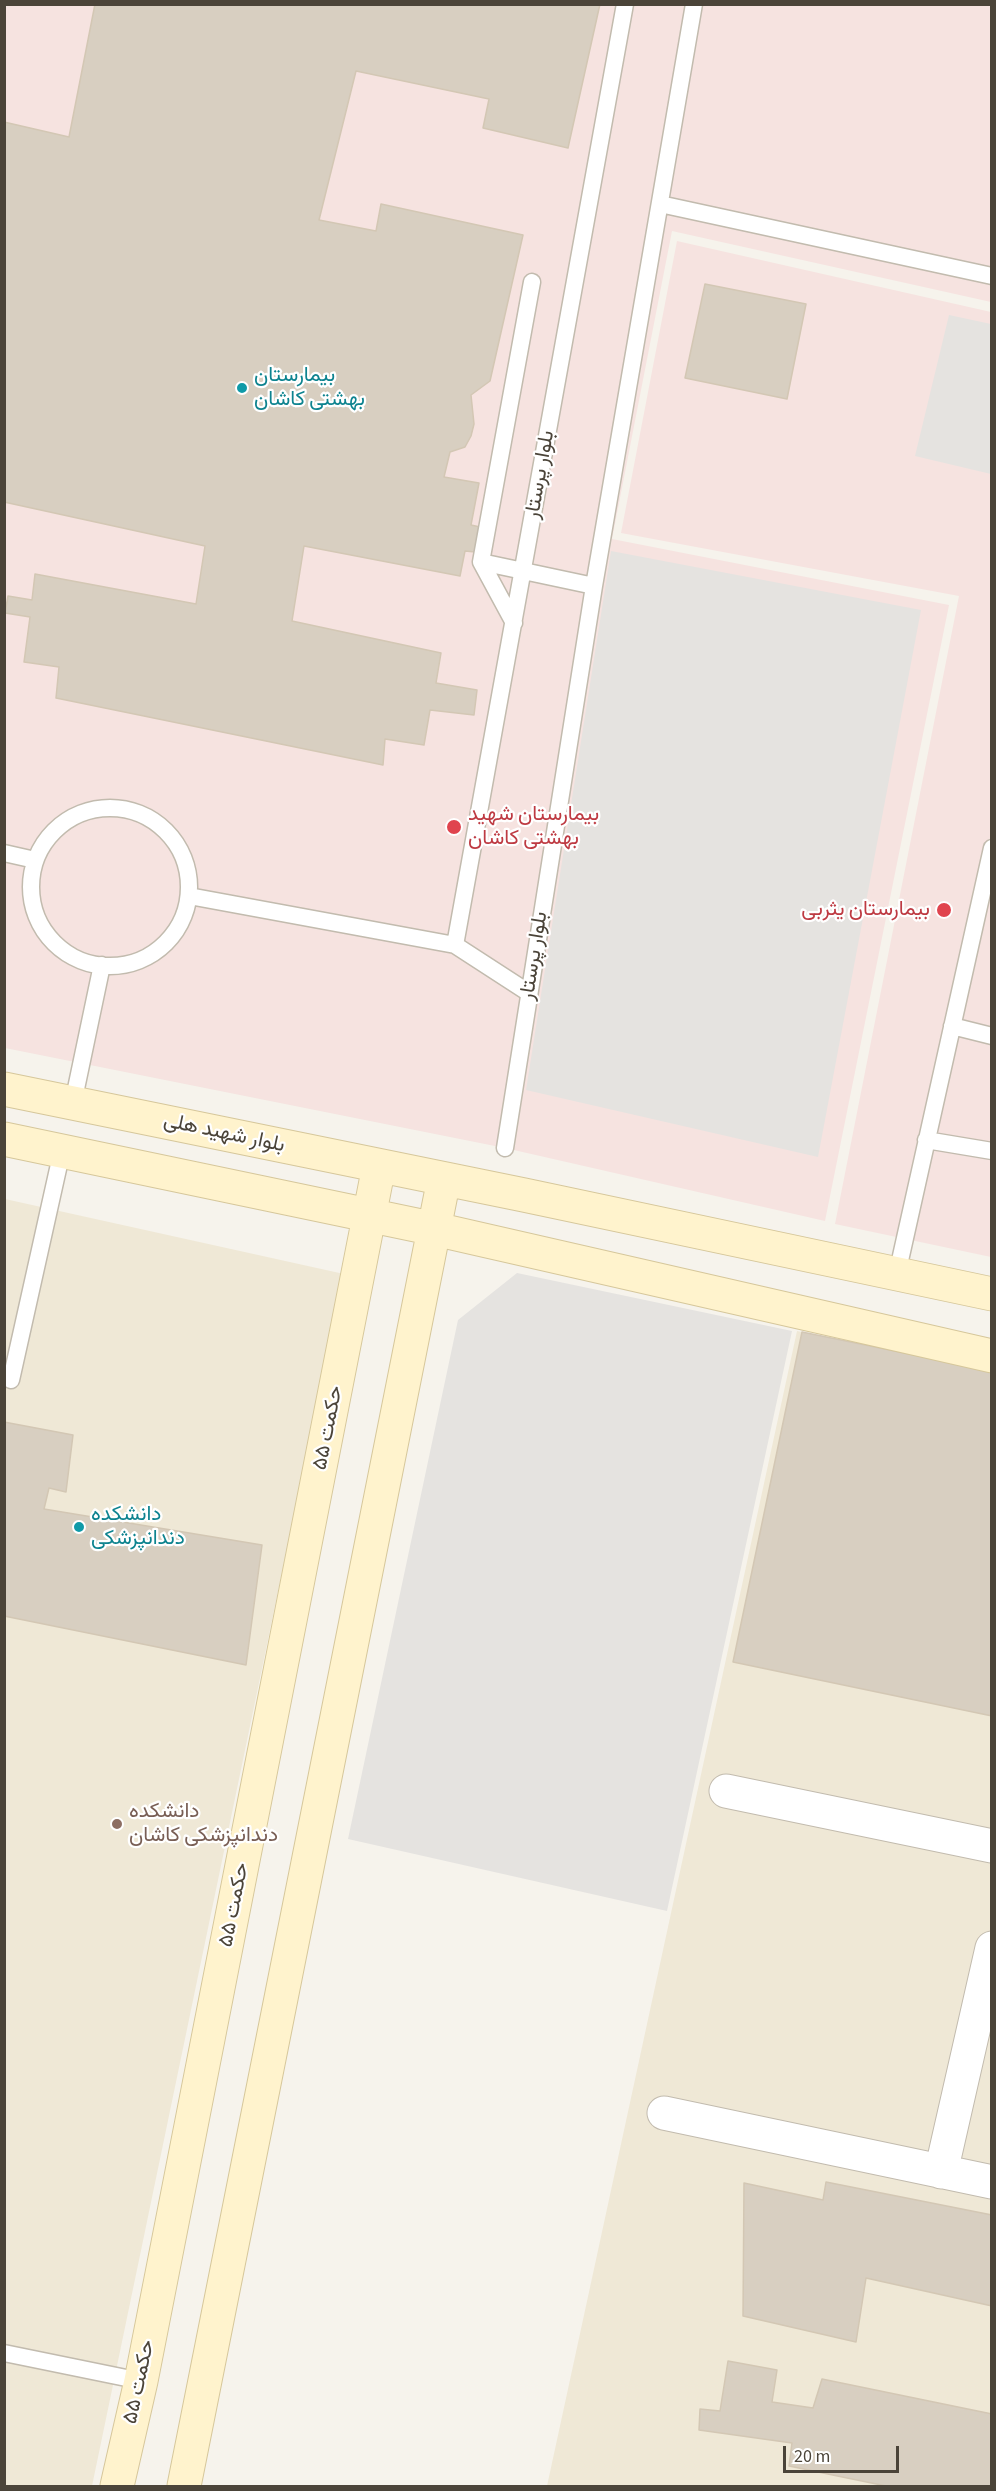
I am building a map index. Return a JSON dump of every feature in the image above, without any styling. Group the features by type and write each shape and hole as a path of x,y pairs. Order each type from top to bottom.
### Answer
{"street":[{"name":"بلوار شهید هلی","path":"4,1089 992,1294"},
{"path":"4,1139 435,1229 992,1356"},
{"name":"حکمت ۵۵","path":"117,2487 141,2381 379,1166"},
{"path":"184,2487 444,1179"},
{"path":"726,1791 992,1846"},
{"path":"941,2172 992,1948"},
{"path":"664,2113 992,2182"}],"lane":[{"name":"بلوار پرستار","path":"455,945 625,4"},
{"name":"بلوار پرستار","path":"505,1148 594,586 694,4"},
{"path":"660,204 992,276"},
{"path":"514,623 481,562 532,282"},
{"path":"481,562 594,586"},
{"path":"118,808 144,815 166,830 181,851 189,876 189,896 189,903 179,927 162,947 139,961 114,966 88,963 64,952 46,934 34,911 30,885 35,860 48,837 67,820 92,810 118,808"},
{"path":"897,1274 992,848"},
{"path":"4,853 35,860"},
{"path":"189,896 455,945 528,993"},
{"path":"73,1103 102,965"},
{"path":"952,1026 992,1036"},
{"path":"926,1140 992,1151"},
{"path":"11,1380 62,1151"},
{"path":"4,2353 141,2381"}],"shaded area":[{"name":"بیمارستان شهید بهشتی کاشان","path":"5,5 991,5 991,302 672,231 612,539 949,605 825,1221 505,1148 5,1048"},
{"name":"بیمارستان یثربی","path":"677,241 991,312 991,1257 835,1224 959,596 621,533"},
{"path":"949,315 991,324 991,474 915,456"},
{"path":"611,551 921,610 818,1157 526,1090"},
{"name":"دانشکده دندانپزشکی کاشان","path":"5,1199 344,1274 92,2486 5,2486"},
{"path":"517,1273 792,1331 667,1911 348,1839 458,1320"},
{"path":"797,1331 991,1372 991,2486 547,2486"}],"building":[{"name":"بیمارستان بهشتی کاشان","path":"95,4 600,4 568,148 483,128 489,99 356,71 319,220 376,231 381,204 523,235 490,381 471,395 474,424 471,436 465,447 450,452 444,477 479,483 471,525 480,527 475,552 465,551 460,576 304,546 292,621 441,653 436,683 477,690 474,715 430,710 424,745 385,739 383,765 56,698 59,667 24,662 30,617 5,613 8,596 32,600 35,574 196,604 205,546 4,502 4,122 69,137"},
{"path":"705,284 806,304 787,399 685,378"},
{"path":"802,1332 992,1371 992,1716 733,1662"},
{"name":"دانشکده دندانپزشکی","path":"4,1422 73,1435 66,1492 49,1488 44,1509 262,1545 246,1665 4,1616"},
{"path":"826,2182 992,2215 992,2306 866,2278 856,2342 743,2316 744,2183 823,2200"},
{"path":"728,2361 777,2370 772,2402 813,2408 822,2379 992,2414 992,2486 886,2486 789,2466 792,2443 699,2430 700,2409 720,2411"}],"place":[{"name":"بیمارستان بهشتی کاشان","path":"242,388"},
{"name":"بیمارستان شهید بهشتی کاشان","path":"454,827"},
{"name":"بیمارستان یثربی","path":"944,910"},
{"name":"دانشکده دندانپزشکی","path":"79,1527"},
{"name":"دانشکده دندانپزشکی کاشان","path":"117,1824"}]}
